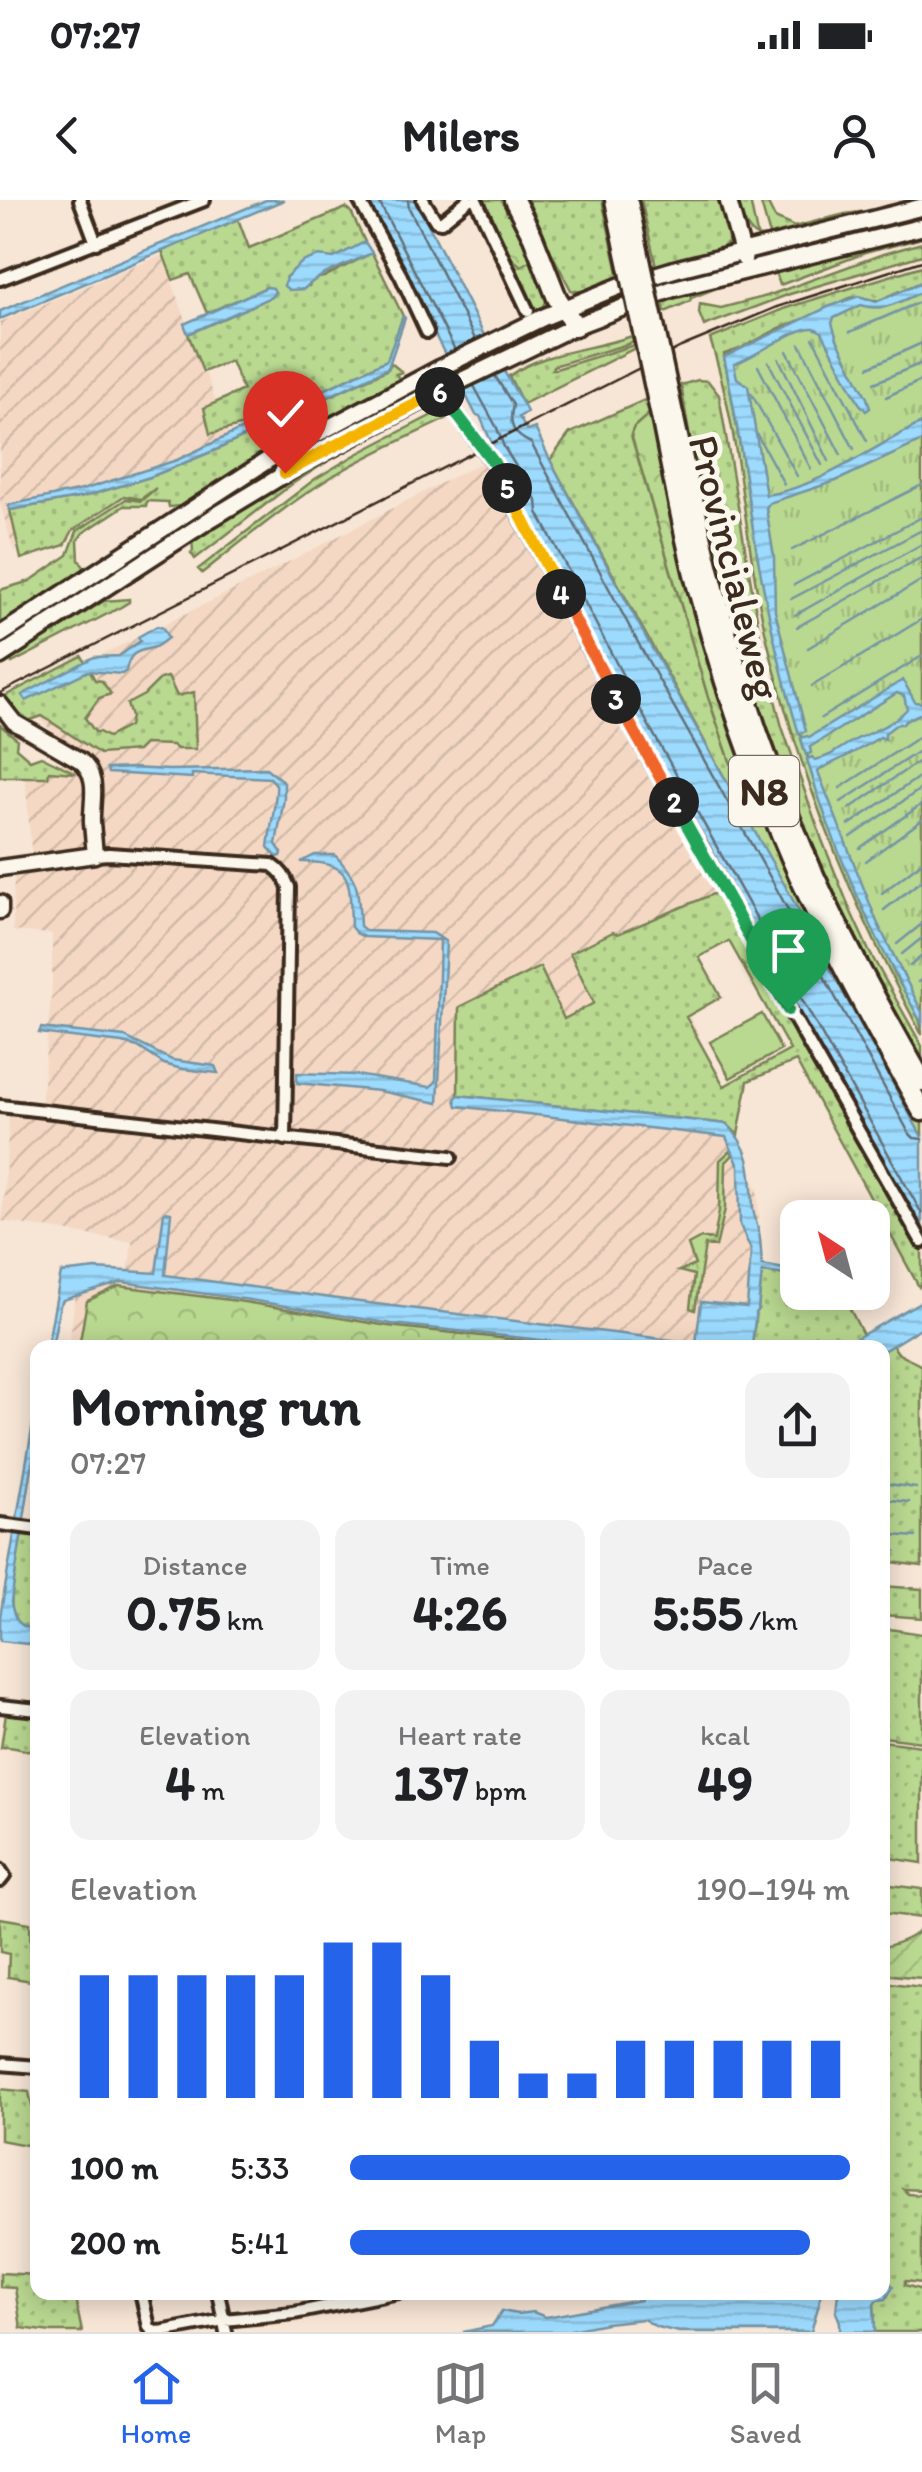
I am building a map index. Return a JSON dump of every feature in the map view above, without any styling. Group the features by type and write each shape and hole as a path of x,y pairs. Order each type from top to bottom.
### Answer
{"highway":[{"name":"Provincialeweg","path":"618,201 631,240 669,419 697,583 731,700 791,859 822,926 922,1111"},
{"path":"521,205 549,281 567,307 574,326"},
{"name":"Provincialeweg","path":"691,489 717,598 771,771 837,923 922,1082"}],"main road":[{"path":"730,200 751,270"},
{"path":"0,635 268,460 450,363 567,307 644,278 922,207"},
{"path":"0,656 303,462 574,326 656,294 922,227"},
{"name":"Provincialeweg","path":"669,419 691,489"}],"street":[{"path":"80,200 96,243"},
{"path":"0,280 204,200"},
{"path":"359,200 402,276 426,332"},
{"path":"423,200 436,221 441,222 468,200"},
{"path":"476,200 528,312"},
{"path":"796,259 794,250 806,236"},
{"path":"440,391 494,463 652,764 922,1242"},
{"path":"0,704 14,722 81,761 89,770 94,786 90,856"},
{"path":"0,720 82,774 87,791 90,856"},
{"path":"0,868 109,854 261,864 280,871 289,887 285,1139"},
{"path":"0,1106 451,1157"},
{"path":"0,1524 30,1528"},
{"path":"0,1706 30,1709"},
{"path":"0,1870 4,1876 0,1881"},
{"path":"4,2064 30,2066"},
{"path":"143,2300 153,2331 222,2326 359,2300"},
{"path":"218,2300 222,2326"}],"shaded area":[{"path":"162,255 232,445 112,496 14,552 0,503 0,322"},
{"path":"488,459 659,790 720,891 644,923 698,1034 758,1191 759,1239 751,1340 70,1340 76,1288 127,1281 132,1242 2,1221 10,1106 41,1106 52,986 52,934 13,931 14,865 32,860 25,774 81,758 16,697"}],"green space":[{"path":"479,200 508,200 533,259 521,266 510,257"},
{"path":"528,200 602,200 619,277 589,290 571,290"},
{"path":"641,200 721,200 728,243 716,254 656,266"},
{"path":"736,200 750,200 759,237 748,228"},
{"path":"760,200 766,200 775,218 794,227 845,214 897,207 762,238 759,237 768,236 769,232"},
{"path":"346,208 365,242 334,258 300,265 286,277 309,286 313,279 372,253 403,316 388,360 255,422 210,434 204,408 243,390 231,361 203,372 188,334 275,292 267,287 207,313 190,274 173,280 162,251 238,219 249,248"},
{"path":"496,235 501,237 510,257 528,262 533,259 547,298 542,310 495,335 532,312"},
{"path":"922,235 780,285 776,273 719,287 665,312 662,297"},
{"path":"922,243 922,255 790,294 704,326 699,313 700,304 721,308 767,296"},
{"path":"922,266 922,282 876,302 798,321 724,357 765,594 800,734 922,703 801,739 806,754 811,753 812,757 807,759 835,840 893,971 915,1010 922,1035 850,888 793,736 765,631 729,411 710,339 786,308"},
{"path":"922,282 922,1023 850,878 793,709 724,354 850,298 880,300"},
{"path":"632,336 633,341 628,344 553,366 556,369 634,345 635,348 523,404 509,376 552,356"},
{"path":"391,363 402,372 396,374 402,383 228,476 181,506 147,501 146,506 124,506 83,533 78,540 83,574 0,626 0,590 30,581 68,555 77,531 126,499 141,501 156,488 141,499 124,496 73,530 65,545 21,559 10,510 83,497 150,477 388,369"},
{"path":"708,381 719,395 763,653 782,727 851,912 922,1046 922,1064 865,963 821,870 777,762 736,642 695,469 681,385"},
{"path":"427,383 432,388 5,648 2,644 242,482"},
{"path":"647,399 650,413 631,435 730,761 750,800 761,799 834,961 922,1121 922,1137 550,460 570,433"},
{"path":"430,404 292,484 195,559 191,553 192,538 306,468"},
{"path":"442,410 450,417 333,476 202,573 198,569 315,479"},
{"path":"650,413 761,799 753,803 730,761 708,697 631,434"},
{"path":"129,599 121,607 12,663 9,656 104,601"},
{"path":"82,656 95,680 102,681 111,694 99,698 85,718 95,732 108,737 129,726 127,704 168,677 177,696 194,692 196,749 144,744 137,751 100,754 42,716 28,721 5,696"},
{"path":"0,725 17,739 16,748 30,760 41,756 76,773 49,771 48,777 0,777"},
{"path":"720,891 922,1252 919,1287 890,1234 890,1200 872,1200 796,1061 748,1081 738,1135 727,1124 458,1095 459,1007 540,967 564,1019 594,1003 570,953 613,932 618,934","holes":["729,941 790,1050 724,1086 686,1017 721,997 699,957"]},
{"path":"762,1014 781,1050 730,1078 710,1042"},
{"path":"731,1150 733,1155 726,1162 725,1209 716,1247 705,1245 695,1310 690,1308 694,1275 679,1271 695,1265 688,1245 701,1238 714,1240 720,1160"},
{"path":"762,1272 780,1274 780,1310 850,1310 863,1335 855,1340 753,1340"},
{"path":"119,1286 388,1326 519,1340 80,1340 87,1301"},
{"path":"890,1346 922,1366 922,1566 890,1562"},
{"path":"22,1532 30,1533 30,1629 16,1621 12,1592"},
{"path":"890,1587 922,1589 922,1618 890,1616"},
{"path":"890,1629 922,1634 922,1742 890,1738"},
{"path":"6,1713 30,1715 30,1749 1,1748"},
{"path":"890,1742 922,1746 922,1863 890,1858"},
{"path":"890,1885 922,1889 922,1918 890,1914"},
{"path":"0,1918 30,1923 30,1981 8,1977 9,1954 0,1952"},
{"path":"922,1928 922,1978 890,1975 890,1945"},
{"path":"890,1983 922,1987 922,2190 903,2189 908,2194 922,2195 922,2283 905,2281 905,2285 922,2290 922,2332 875,2332 874,2303 890,2300"},
{"path":"0,2089 29,2092 30,2146 0,2140"},
{"path":"0,2273 30,2275 30,2300 75,2300 82,2332 21,2328 15,2288 0,2287"}],"water":[{"path":"266,200 284,200 0,319 0,311"},
{"path":"366,200 416,200 527,412 519,417 527,431 535,428 650,645 922,1137 922,1234 639,729 534,527 526,510 529,507 495,451"},
{"path":"365,242 372,253 327,273 304,289 289,290 284,286 286,277 302,262 318,256 334,258"},
{"path":"922,282 922,292 900,302 877,308 861,305 834,318 837,339 867,398 870,408 866,411 822,332 814,328 797,332 734,364 737,378 748,386 766,495 827,475 922,423 922,441 836,481 769,503 766,508 774,557 775,611 806,731 799,734 766,600 724,357 828,307 859,296 876,302"},
{"path":"267,287 275,292 271,297 188,334 184,324"},
{"path":"403,316 388,368 150,477 83,497 10,510 8,505 82,490 177,460 387,360"},
{"path":"157,626 163,628 168,638 136,653 122,674 88,671 26,701 22,695 94,657 119,656 140,641 138,637"},
{"path":"903,680 915,702 922,703 922,713 897,724 885,733 885,739 880,737 818,772 877,922 922,1012 922,1024 857,894 807,759 825,757 894,720 907,709 904,696 897,693 810,747 811,753 806,755 801,738 809,737"},
{"path":"266,768 284,782 276,844 281,856 277,857 268,847 276,789 270,778 192,774 192,778 108,773 107,769"},
{"path":"315,855 335,855 350,873 358,895 360,926 366,931 433,933 446,942 438,1103 379,1091 297,1083 297,1073 356,1075 430,1087 436,1082 440,940 364,937 356,933 351,927 346,878 332,866 301,862"},
{"path":"41,1028 125,1037 172,1060 215,1066 218,1073 164,1064 138,1047 39,1033"},
{"path":"458,1095 727,1124 742,1144 749,1163 762,1265 780,1268 780,1274 762,1272 753,1340 696,1340 701,1302 747,1307 751,1250 740,1225 739,1166 726,1137 457,1106"},
{"path":"164,1212 171,1213 165,1275 671,1340 541,1340 392,1324 122,1282 63,1300 53,1340 48,1340 61,1273 96,1269 156,1273"},
{"path":"922,1301 922,1327 890,1347 890,1340 853,1340"},
{"path":"30,1441 30,1480 11,1602 18,1622 30,1628 30,1644 0,1641 0,1617"},
{"path":"640,2300 820,2300 811,2332 679,2332 643,2319 561,2332 463,2332 492,2326 502,2311 533,2312 546,2317"},
{"path":"837,2300 877,2300 875,2332 840,2332"}],"waterway":[{"path":"850,332 922,301"},
{"path":"813,338 867,441"},
{"path":"869,367 922,343"},
{"path":"800,344 854,449"},
{"path":"787,351 841,455"},
{"path":"779,359 829,461"},
{"path":"768,361 822,465"},
{"path":"874,383 922,363"},
{"path":"758,366 811,469"},
{"path":"886,397 922,380"},
{"path":"751,393 797,476"},
{"path":"756,433 784,484"},
{"path":"792,550 922,485"},
{"path":"794,585 922,517"},
{"path":"791,599 922,530"},
{"path":"795,615 922,544"},
{"path":"797,627 922,557"},
{"path":"808,648 922,580"},
{"path":"812,686 922,619"},
{"path":"821,718 922,656"},
{"path":"840,788 922,735"},
{"path":"841,802 922,749"},
{"path":"849,809 922,759"},
{"path":"849,825 922,775"},
{"path":"851,837 922,788"},
{"path":"860,848 922,804"},
{"path":"866,861 922,820"},
{"path":"882,893 922,862"},
{"path":"884,910 922,880"},
{"path":"897,944 922,924"},
{"path":"902,954 922,938"},
{"path":"910,966 922,956"},
{"path":"918,982 922,979"},
{"path":"890,1484 916,1488"},
{"path":"890,1500 909,1502"},
{"path":"890,1535 916,1537"},
{"path":"890,1551 896,1551"}],"railway":[{"path":"0,693 681,347 777,307 922,261"}],"route":[{"path":"285,473 440,391 494,463 601,671 788,1010"}]}
